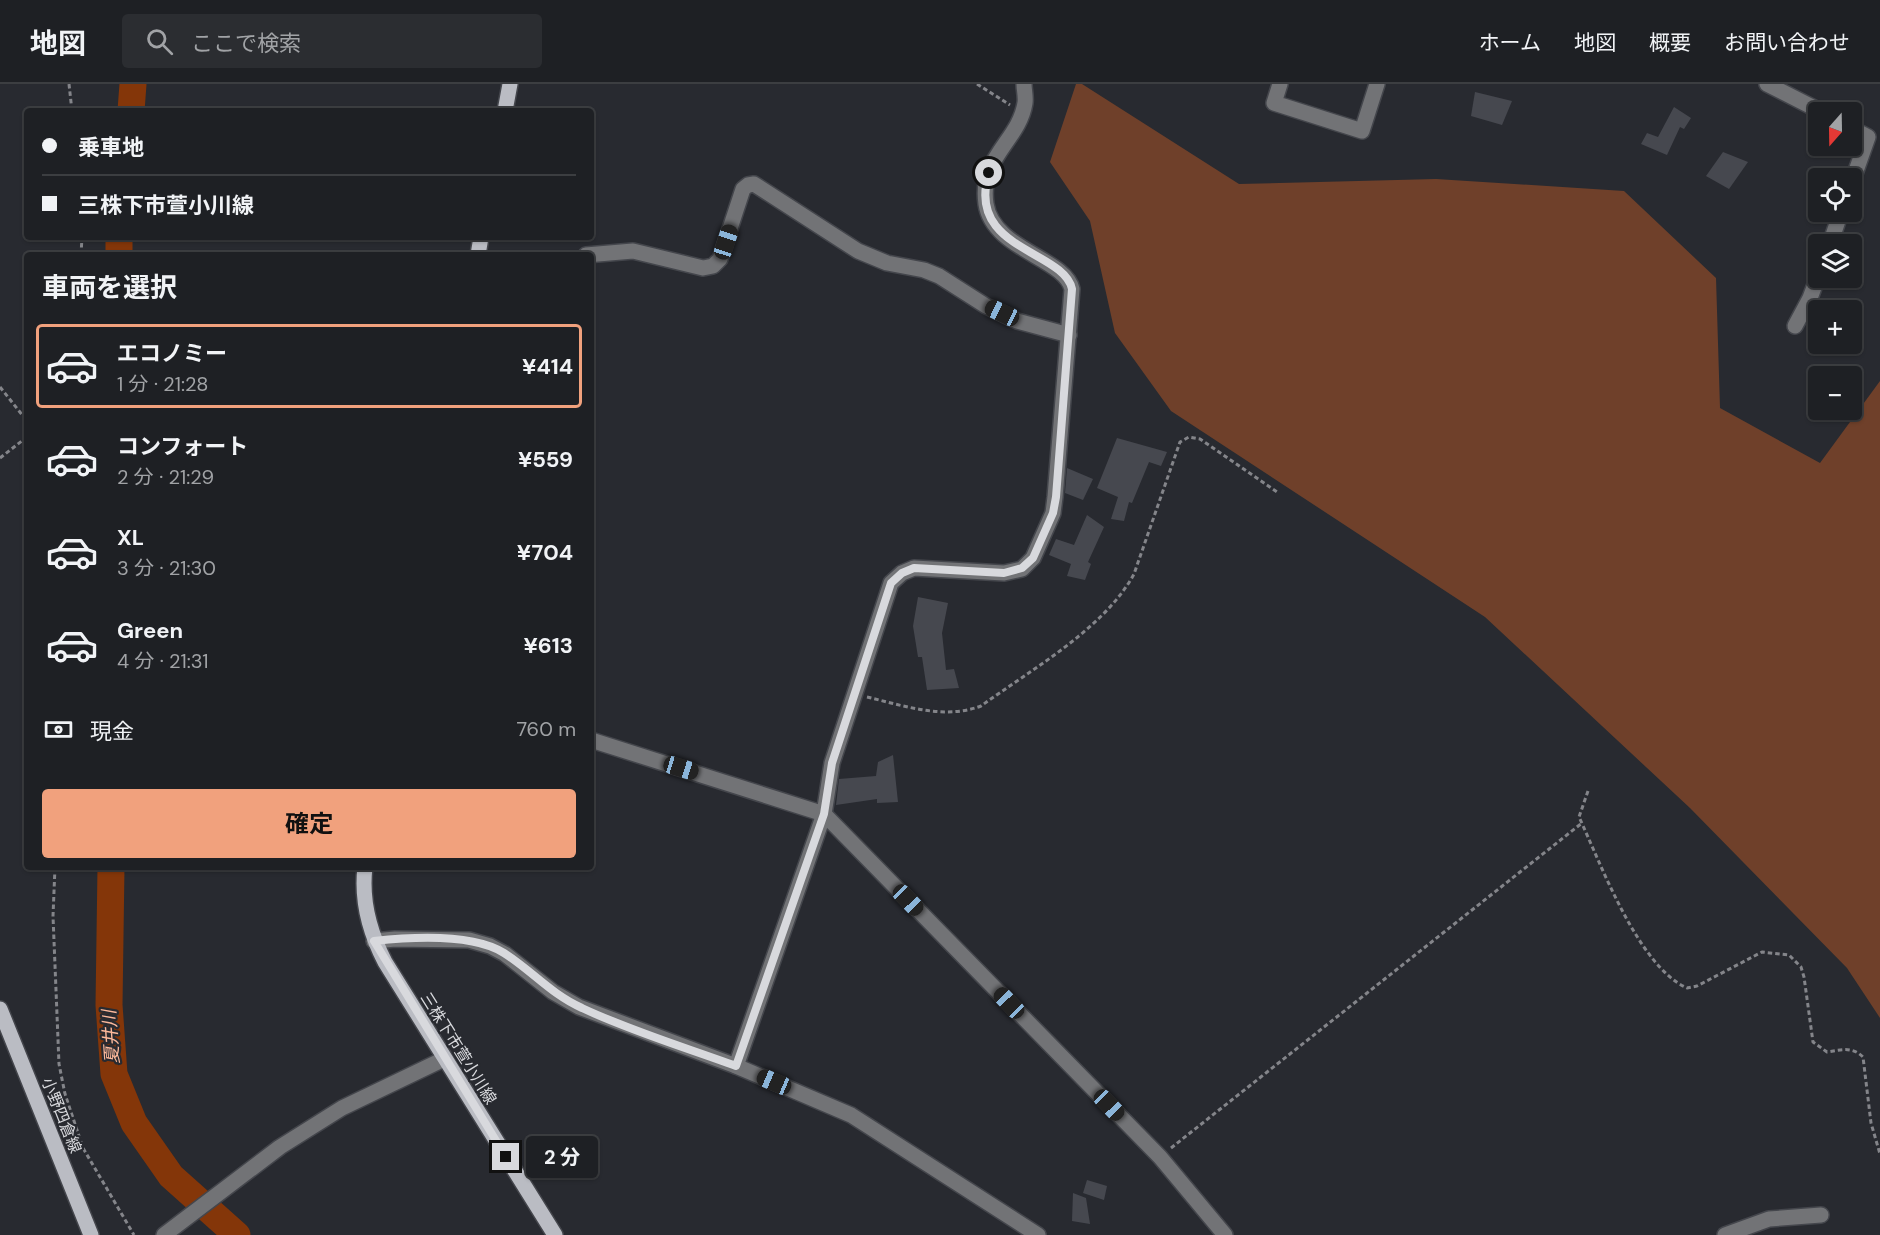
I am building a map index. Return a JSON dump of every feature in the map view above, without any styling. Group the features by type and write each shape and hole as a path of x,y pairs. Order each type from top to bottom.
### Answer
{"main road":[{"path":"506,108 510,84"},
{"name":"三株下市萱小川線","path":"365,870 366,910 374,941 444,1059 555,1235"},
{"name":"小野四倉線","path":"0,1009 91,1235"}],"street":[{"path":"739,1057 824,814 832,763 891,583 902,573 914,568 1004,573 1022,568 1033,558 1053,513 1072,289 1067,276 1015,244 999,229 986,207 985,187 993,159 1022,113 1025,103 1024,84"},
{"path":"1280,84 1274,102 1362,131 1377,84"},
{"path":"1767,84 1808,105"},
{"path":"1859,168 1874,137"},
{"path":"594,254 633,251 703,268 713,266 720,259 743,189 748,184 754,184 858,251 887,263 924,270 939,276 986,306 1017,321 1069,335"},
{"path":"1795,326 1803,314 1814,288"},
{"path":"594,741 824,814 1160,1157 1225,1235"},
{"path":"374,941 469,940 490,946 553,992 579,1007 739,1057 851,1116 1038,1235"},
{"path":"164,1235 280,1147 342,1108 444,1059"},
{"path":"1725,1235 1769,1219 1821,1215"}],"path":[{"path":"69,84 72,108"},
{"path":"977,84 1022,113"},
{"path":"0,387 24,417"},
{"path":"854,693 922,710 965,712 981,705 1101,618 1123,594 1134,574 1180,442 1189,437 1200,439 1277,492"},
{"path":"0,458 24,438"},
{"path":"1588,791 1579,817 1594,855 1643,947 1661,970 1687,988 1697,986 1762,952 1789,955 1795,960 1804,977 1813,1042 1827,1052 1850,1049 1863,1057 1871,1123 1880,1154"},
{"path":"1160,1157 1582,824"},
{"path":"55,870 54,950 59,1064 65,1094 83,1148 134,1235"}],"shaded area":[{"path":"1076,84 1082,84 1239,184 1436,179 1624,191 1716,278 1720,408 1820,463 1851,420 1862,420 1862,406 1880,381 1880,1018 1847,968 1690,808 1485,617 1171,411 1115,333 1090,221 1050,162"}],"building":[{"path":"1475,92 1512,101 1502,125 1471,116"},
{"path":"1674,107 1691,118 1684,129 1680,127 1667,155 1641,144 1647,133 1658,137"},
{"path":"1723,152 1748,162 1729,189 1706,176"},
{"path":"1117,438 1167,452 1161,466 1149,462 1132,503 1129,502 1124,521 1111,519 1118,497 1097,488"},
{"path":"1067,468 1093,479 1083,500 1065,493"},
{"path":"1087,515 1104,527 1088,562 1091,564 1085,580 1067,576 1071,564 1049,555 1056,539 1074,545"},
{"path":"918,597 948,603 942,633 946,670 954,669 959,688 927,690 922,657 918,657 913,626"},
{"path":"893,755 898,802 877,803 877,799 836,805 839,779 876,776 878,762"},
{"path":"1087,1180 1107,1186 1104,1200 1083,1193"},
{"path":"1073,1193 1086,1198 1090,1224 1072,1221"}],"waterway":[{"name":"夏井川","path":"131,108 133,84"},
{"name":"夏井川","path":"119,240 119,252"},
{"name":"夏井川","path":"111,870 109,1005 114,1074 134,1123 171,1176 237,1235"}],"route":[{"path":"506,1157 444,1059 374,941 469,940 490,946 505,954 553,992 579,1007 736,1066 824,814 829,796 832,763 891,583 902,573 914,568 1004,573 1022,568 1033,558 1053,513 1069,335 1071,283 1067,276 1015,244 999,229 986,207 985,187 989,173"}]}
